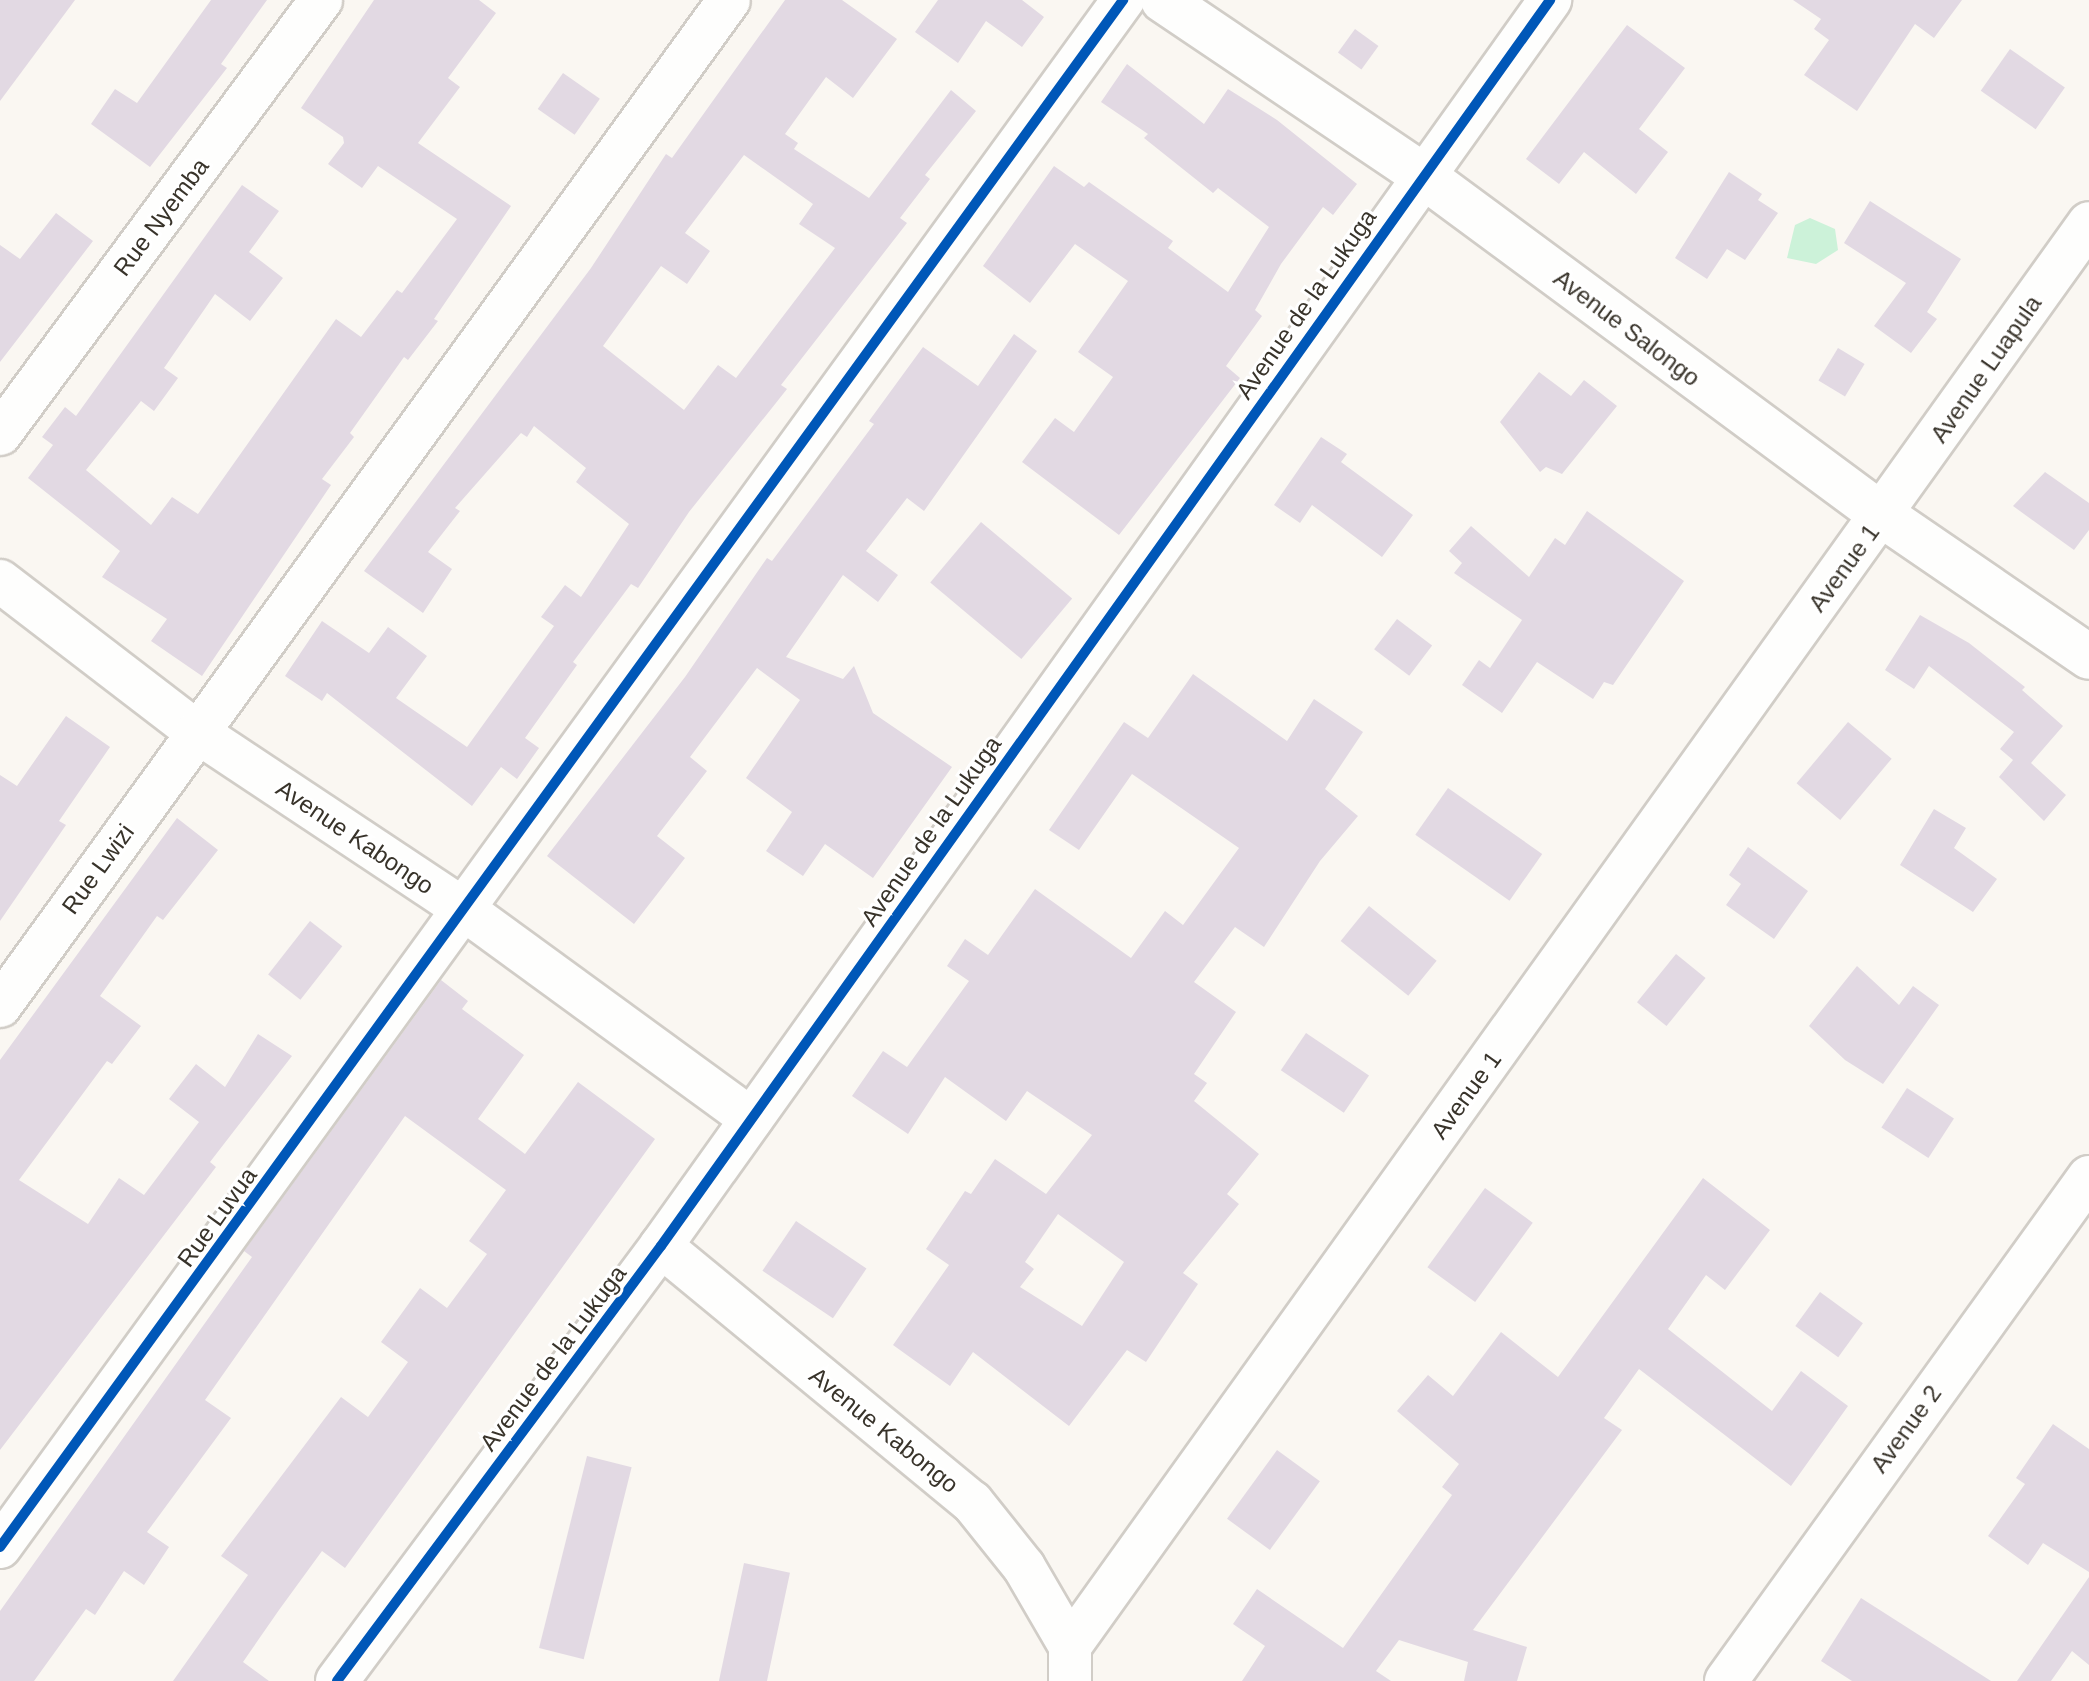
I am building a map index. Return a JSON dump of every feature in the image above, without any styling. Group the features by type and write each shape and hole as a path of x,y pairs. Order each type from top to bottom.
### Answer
{"street":[{"name":"Rue Nyemba","path":"0,434 321,0"},
{"name":"Rue Lwizi","path":"0,1006 729,0"},
{"name":"Rue Luvua","path":"0,1547 466,911 1123,0"},
{"name":"Avenue Salongo","path":"1163,0 1422,175 1882,515 2089,657"},
{"name":"Avenue de la Lukuga","path":"337,1681 661,1246 1422,175 1550,0"},
{"name":"Avenue Luapula","path":"1882,515 2089,223"},
{"name":"Avenue 1","path":"1070,1663 1882,515"},
{"name":"Avenue Kabongo","path":"0,581 197,732 466,911 751,1119"},
{"name":"Avenue 2","path":"1726,1681 2089,1177"},
{"name":"Avenue Kabongo","path":"661,1246 972,1502 1024,1567 1070,1663"}],"green space":[{"path":"1810,218 1835,229 1838,250 1816,264 1787,258 1795,225"}],"building":[{"path":"0,0 75,0 0,101"},
{"path":"211,0 267,0 221,64 227,68 150,167 91,124 115,89 137,103"},
{"path":"374,0 479,0 496,13 448,78 460,87 418,143 511,206 434,319 438,321 408,360 404,357 350,433 354,437 322,479 331,485 202,676 151,641 167,619 102,577 120,551 28,478 53,445 42,437 65,407 76,416 242,185 279,211 249,252 283,278 250,321 215,294 164,368 178,378 154,411 141,401 86,470 151,525 172,497 198,514 336,319 361,337 397,290 402,293 457,219 378,166 362,188 328,164 344,143 343,137 301,108"},
{"path":"785,0 842,0 897,39 853,98 826,77 785,134 798,143 794,149 869,198 951,90 976,111 925,175 930,179 900,218 907,223 781,385 787,389 689,512 638,588 631,584 573,662 577,665 525,738 539,748 517,779 501,767 472,806 327,693 322,701 285,676 322,621 369,653 388,627 427,656 396,698 467,747 554,626 541,617 565,585 581,597 629,524 576,482 586,468 534,426 527,437 521,433 455,508 460,511 428,552 452,569 423,613 364,571 591,268 666,154 672,158","holes":["744,155 813,204 799,224 835,248 736,378 718,365 684,410 603,346 661,266 687,284 710,251 685,233"]},
{"path":"938,0 1022,0 1044,17 1022,47 986,21 958,63 915,32"},
{"path":"1793,0 1962,0 1934,38 1915,24 1857,111 1804,75 1829,40 1814,29 1821,19"},
{"path":"1627,25 1685,68 1639,129 1668,152 1636,194 1584,152 1559,184 1526,159"},
{"path":"1355,29 1378,46 1361,70 1338,52"},
{"path":"2010,49 2065,87 2036,129 1981,91"},
{"path":"1127,64 1204,124 1228,89 1277,120 1357,184 1333,215 1323,207 1281,264 1255,310 1262,316 1226,366 1240,378 1119,535 1022,462 1055,418 1074,432 1113,377 1078,352 1128,281 1075,244 1030,303 983,266 1054,166 1084,187 1089,182 1173,241 1168,248 1228,292 1269,227 1218,188 1213,193 1144,138 1148,134 1101,102"},
{"path":"563,73 600,99 575,135 538,109"},
{"path":"1729,172 1762,194 1758,200 1778,213 1745,260 1727,249 1707,279 1675,258"},
{"path":"1870,201 1961,259 1927,312 1937,319 1911,353 1874,326 1906,283 1844,243"},
{"path":"56,213 93,241 0,362 0,245 20,259"},
{"path":"1014,334 1037,351 924,511 907,498 866,551 898,575 878,602 843,575 786,657 843,679 854,666 873,713 952,767 873,878 825,844 803,876 766,851 792,812 746,778 800,700 757,668 690,757 707,771 657,836 685,858 634,924 547,856 685,677 767,558 772,561 874,424 869,421 923,347 978,386"},
{"path":"1838,348 1865,364 1845,397 1818,381"},
{"path":"1539,372 1571,396 1584,380 1617,406 1562,474 1546,467 1540,472 1500,422"},
{"path":"1321,437 1347,454 1341,462 1413,515 1382,557 1312,505 1300,523 1274,505"},
{"path":"2045,472 2089,503 2089,530 2074,550 2013,506"},
{"path":"1587,511 1684,581 1613,685 1604,682 1593,699 1537,662 1502,713 1462,685 1479,660 1490,668 1522,620 1454,573 1462,563 1449,551 1471,526 1529,577 1555,538 1565,545"},
{"path":"981,522 1072,598 1021,659 930,583"},
{"path":"1920,615 1969,643 2025,687 2022,690 2063,726 2031,763 2066,795 2044,821 1999,777 2013,760 2000,749 2014,732 1929,666 1914,689 1885,670"},
{"path":"1397,619 1432,645 1409,676 1374,649"},
{"path":"1193,674 1287,741 1314,699 1363,732 1325,789 1358,816 1320,861 1264,947 1235,927 1194,982 1236,1012 1194,1074 1207,1083 1194,1101 1259,1154 1227,1194 1239,1204 1183,1273 1198,1284 1146,1362 1127,1350 1069,1426 973,1352 950,1386 893,1345 949,1265 926,1249 965,1191 971,1194 995,1159 1046,1194 1092,1135 1027,1091 1006,1121 945,1077 908,1134 852,1096 883,1051 907,1067 969,981 947,966 965,939 988,955 1035,889 1131,958 1165,911 1183,925 1239,848 1132,774 1079,850 1049,830 1124,722 1148,738","holes":["1058,1214 1124,1262 1082,1326 1020,1287 1034,1269 1025,1262"]},
{"path":"66,716 110,747 59,821 66,825 0,921 0,775 17,786"},
{"path":"1848,722 1892,759 1840,820 1797,783"},
{"path":"1448,788 1542,854 1510,901 1415,835"},
{"path":"1934,809 1966,828 1954,848 1997,879 1973,912 1900,865"},
{"path":"177,818 218,850 163,920 157,916 100,996 141,1026 112,1064 107,1061 19,1180 88,1224 119,1178 144,1195 199,1122 169,1099 196,1064 225,1087 258,1034 292,1056 210,1162 216,1167 0,1450 0,1060"},
{"path":"1748,847 1808,891 1774,939 1726,905 1741,884 1729,875"},
{"path":"1369,906 1437,961 1408,996 1341,941"},
{"path":"310,921 342,946 300,1000 268,975"},
{"path":"1676,954 1706,978 1667,1026 1637,1002"},
{"path":"1857,966 1899,1005 1913,986 1939,1005 1883,1084 1845,1060 1809,1026"},
{"path":"441,980 468,1001 462,1009 524,1055 478,1119 525,1154 578,1082 655,1139 345,1568 322,1551 279,1610 243,1662 269,1681 173,1681 248,1575 221,1556 341,1397 368,1417 408,1362 381,1342 420,1288 447,1308 487,1254 469,1241 506,1190 405,1116 205,1400 231,1418 147,1532 169,1547 144,1585 124,1571 95,1615 86,1609 34,1681 0,1681 0,1611 252,1257 244,1251"},
{"path":"1306,1033 1369,1075 1344,1113 1281,1070"},
{"path":"1907,1088 1954,1118 1928,1158 1881,1127"},
{"path":"1703,1178 1770,1230 1725,1290 1706,1275 1668,1329 1772,1411 1801,1371 1848,1406 1791,1486 1639,1369 1604,1418 1622,1430 1473,1630 1527,1647 1517,1681 1464,1681 1468,1662 1399,1640 1376,1671 1391,1681 1242,1681 1265,1646 1233,1624 1257,1589 1343,1648 1452,1495 1442,1487 1459,1464 1397,1411 1428,1375 1453,1396 1501,1332 1558,1377"},
{"path":"1485,1188 1533,1223 1475,1302 1427,1267"},
{"path":"796,1221 866,1269 833,1318 762,1271"},
{"path":"1820,1292 1863,1323 1838,1357 1795,1326"},
{"path":"2053,1424 2089,1449 2089,1572 2043,1543 2028,1565 1988,1536 2025,1484 2016,1478"},
{"path":"1277,1450 1320,1481 1270,1550 1227,1519"},
{"path":"587,1456 632,1467 584,1659 539,1648"},
{"path":"744,1563 790,1573 767,1681 719,1681"},
{"path":"2089,1577 2089,1665 2072,1651 2051,1681 2017,1681"},
{"path":"1861,1598 1991,1681 1852,1681 1821,1661"}],"cycle path":[{"path":"0,1547 1123,0"},
{"path":"337,1681 661,1246 1550,0"}]}
